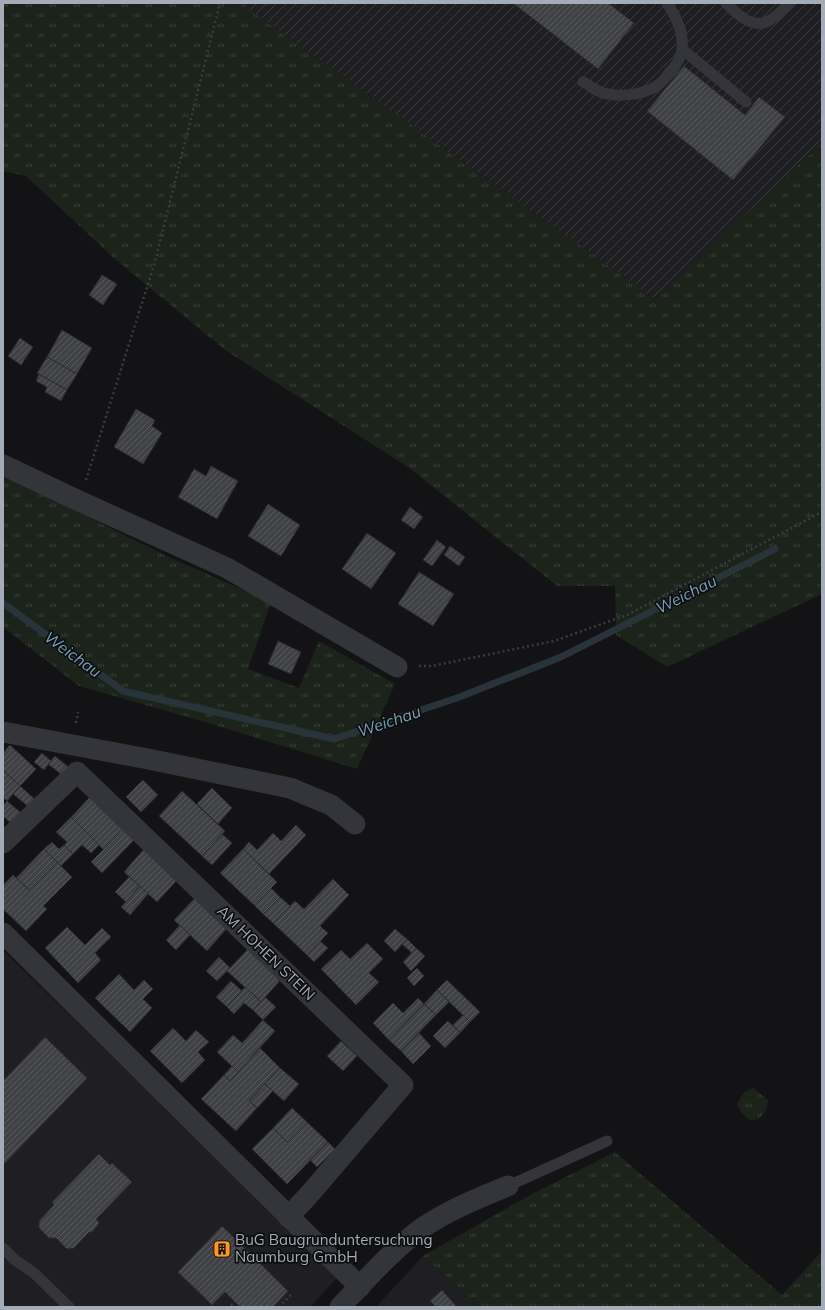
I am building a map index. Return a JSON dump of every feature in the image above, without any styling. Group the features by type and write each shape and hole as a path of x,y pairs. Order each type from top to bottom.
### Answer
{"street":[{"path":"3,465 227,568 397,667"},
{"path":"3,732 290,788 331,806 355,824"},
{"name":"AM HOHEN STEIN","path":"3,843 77,772 403,1085 308,1196 288,1217"},
{"path":"3,933 360,1287"},
{"path":"344,1306 360,1287 399,1247 422,1229 442,1215 508,1186"}],"lane":[{"path":"583,82 597,91 611,94 631,95 652,89 665,79 676,65 682,50 681,34 676,18 667,3"},
{"path":"726,3 740,17 756,24 772,19 790,3"},
{"path":"682,50 746,102"},
{"path":"508,1186 607,1141"},
{"path":"3,1248 15,1260 34,1273 69,1307"},
{"path":"3,1260 15,1260"}],"path":[{"path":"79,501 154,265 220,3"},
{"path":"397,667 432,666 554,641 627,615 822,512"},
{"path":"279,1307 291,1295"},
{"path":"230,1304 234,1307"}],"shaded area":[{"path":"240,3 822,3 822,143 655,299"},
{"path":"3,950 338,1277 310,1307 3,1307"},
{"path":"423,1256 481,1307 376,1307"}],"green space":[{"path":"3,3 240,3 655,299 822,143 822,594 667,667 616,635 615,586 557,586 408,467 225,350 115,259 26,176 3,171"},
{"path":"3,478 17,482 171,558 271,602 248,669 299,688 319,641 395,684 357,769 195,719 79,686 3,627"},
{"path":"753,1088 768,1100 766,1111 759,1119 749,1120 741,1112 737,1104 744,1092"},
{"path":"615,1152 782,1295 822,1251 822,1307 481,1307 423,1256 532,1194"}],"building":[{"path":"513,3 608,3 634,23 598,69"},
{"path":"684,66 745,115 759,97 785,117 733,180 647,111"},
{"path":"102,275 117,284 103,305 89,295"},
{"path":"62,330 92,348 77,374 47,357"},
{"path":"20,338 33,347 21,365 8,356"},
{"path":"47,357 77,374 67,390 37,373"},
{"path":"39,374 67,390 61,401 45,392 47,387 36,381"},
{"path":"136,409 155,420 152,426 162,433 143,464 114,447"},
{"path":"211,466 238,481 217,519 178,497 194,469 206,476"},
{"path":"268,504 300,525 281,556 248,536"},
{"path":"410,507 423,517 414,529 401,520"},
{"path":"367,533 396,553 371,589 342,569"},
{"path":"437,540 446,547 432,566 423,560"},
{"path":"450,546 465,557 459,566 444,555"},
{"path":"419,572 454,594 433,626 398,604"},
{"path":"278,641 301,652 291,674 268,664"},
{"path":"10,745 36,769 20,786 3,770 3,753"},
{"path":"42,753 51,761 44,770 34,762"},
{"path":"55,756 72,770 66,778 48,764"},
{"path":"3,770 20,786 7,801 3,797"},
{"path":"143,780 158,795 141,812 126,797"},
{"path":"20,786 37,801 30,808 13,794"},
{"path":"212,788 232,808 218,824 197,804"},
{"path":"182,791 225,831 202,856 159,816"},
{"path":"93,794 126,827 104,850 71,817"},
{"path":"7,801 26,817 16,828 3,816 3,806"},
{"path":"71,817 99,845 91,853 82,845 73,854 64,845 67,842 56,832"},
{"path":"296,825 306,835 269,874 243,849 249,842 257,850 273,833 281,841"},
{"path":"126,827 137,837 102,873 91,862"},
{"path":"222,834 232,843 212,865 202,856"},
{"path":"52,842 59,849 64,845 73,854 61,866 44,849"},
{"path":"44,849 57,862 29,890 16,878"},
{"path":"144,849 178,879 157,902 124,872"},
{"path":"243,849 277,882 254,905 220,873"},
{"path":"57,862 72,877 43,906 47,909 26,931 3,909 3,885 13,875 29,890"},
{"path":"129,877 140,886 126,902 115,892"},
{"path":"333,879 349,895 320,926 328,933 307,955 273,923 295,901 304,909"},
{"path":"140,886 148,894 130,915 121,907"},
{"path":"271,888 280,897 263,914 254,905"},
{"path":"196,897 228,927 207,951 174,920"},
{"path":"280,897 290,906 273,923 263,914"},
{"path":"180,925 190,935 176,950 166,940"},
{"path":"67,927 85,945 102,928 111,937 95,953 101,960 78,983 45,948"},
{"path":"395,929 407,939 395,952 384,941"},
{"path":"407,939 416,948 412,953 402,944"},
{"path":"320,941 328,948 314,962 307,955"},
{"path":"367,943 383,959 369,973 379,982 356,1005 321,969 341,950 350,959"},
{"path":"249,948 282,978 261,1002 227,971"},
{"path":"416,948 425,956 411,971 403,962"},
{"path":"219,957 230,968 217,981 206,971"},
{"path":"417,968 424,976 414,986 407,978"},
{"path":"119,974 134,990 144,980 153,989 143,999 152,1008 130,1032 95,998"},
{"path":"447,980 480,1012 470,1022 437,990"},
{"path":"231,981 242,991 227,1007 216,997"},
{"path":"245,987 261,1002 253,1010 244,1003 234,1014 227,1007"},
{"path":"437,990 449,1002 436,1015 424,1004"},
{"path":"265,997 276,1007 263,1020 253,1010"},
{"path":"418,998 424,1004 389,1040 373,1023 393,1003 403,1013"},
{"path":"424,1004 436,1015 401,1051 389,1040"},
{"path":"463,1015 470,1022 460,1033 453,1025"},
{"path":"263,1020 275,1031 238,1072 217,1052 233,1035 242,1043"},
{"path":"448,1021 460,1033 445,1048 433,1036"},
{"path":"173,1028 186,1041 196,1030 209,1042 198,1052 205,1060 182,1083 150,1051"},
{"path":"419,1033 431,1046 413,1064 401,1051"},
{"path":"45,1037 87,1078 3,1165 3,1081"},
{"path":"341,1041 357,1056 343,1071 327,1056"},
{"path":"260,1048 280,1068 249,1101 257,1108 236,1131 201,1099 224,1075 230,1081"},
{"path":"232,1066 238,1072 230,1081 224,1075"},
{"path":"280,1068 299,1084 284,1101 265,1084"},
{"path":"265,1084 273,1091 257,1108 249,1101"},
{"path":"292,1108 307,1122 287,1142 273,1128"},
{"path":"307,1122 328,1142 287,1184 252,1149 273,1128 287,1142"},
{"path":"328,1142 335,1149 317,1167 310,1160"},
{"path":"99,1154 110,1165 112,1163 132,1182 96,1219 99,1222 92,1232 89,1232 74,1248 67,1249 56,1238 49,1238 39,1228 39,1221 54,1205 52,1202"},
{"name":"BuG Baugrunduntersuchung Naumburg GmbH","path":"222,1226 288,1291 273,1307 240,1307 225,1292 212,1305 178,1272"},
{"path":"442,1290 457,1307 436,1307 430,1301"}],"waterway":[{"name":"Weichau","path":"3,603 123,691 334,739 457,698 561,657 775,549"}],"place":[{"name":"BuG Baugrunduntersuchung Naumburg GmbH","path":"222,1249"}]}
